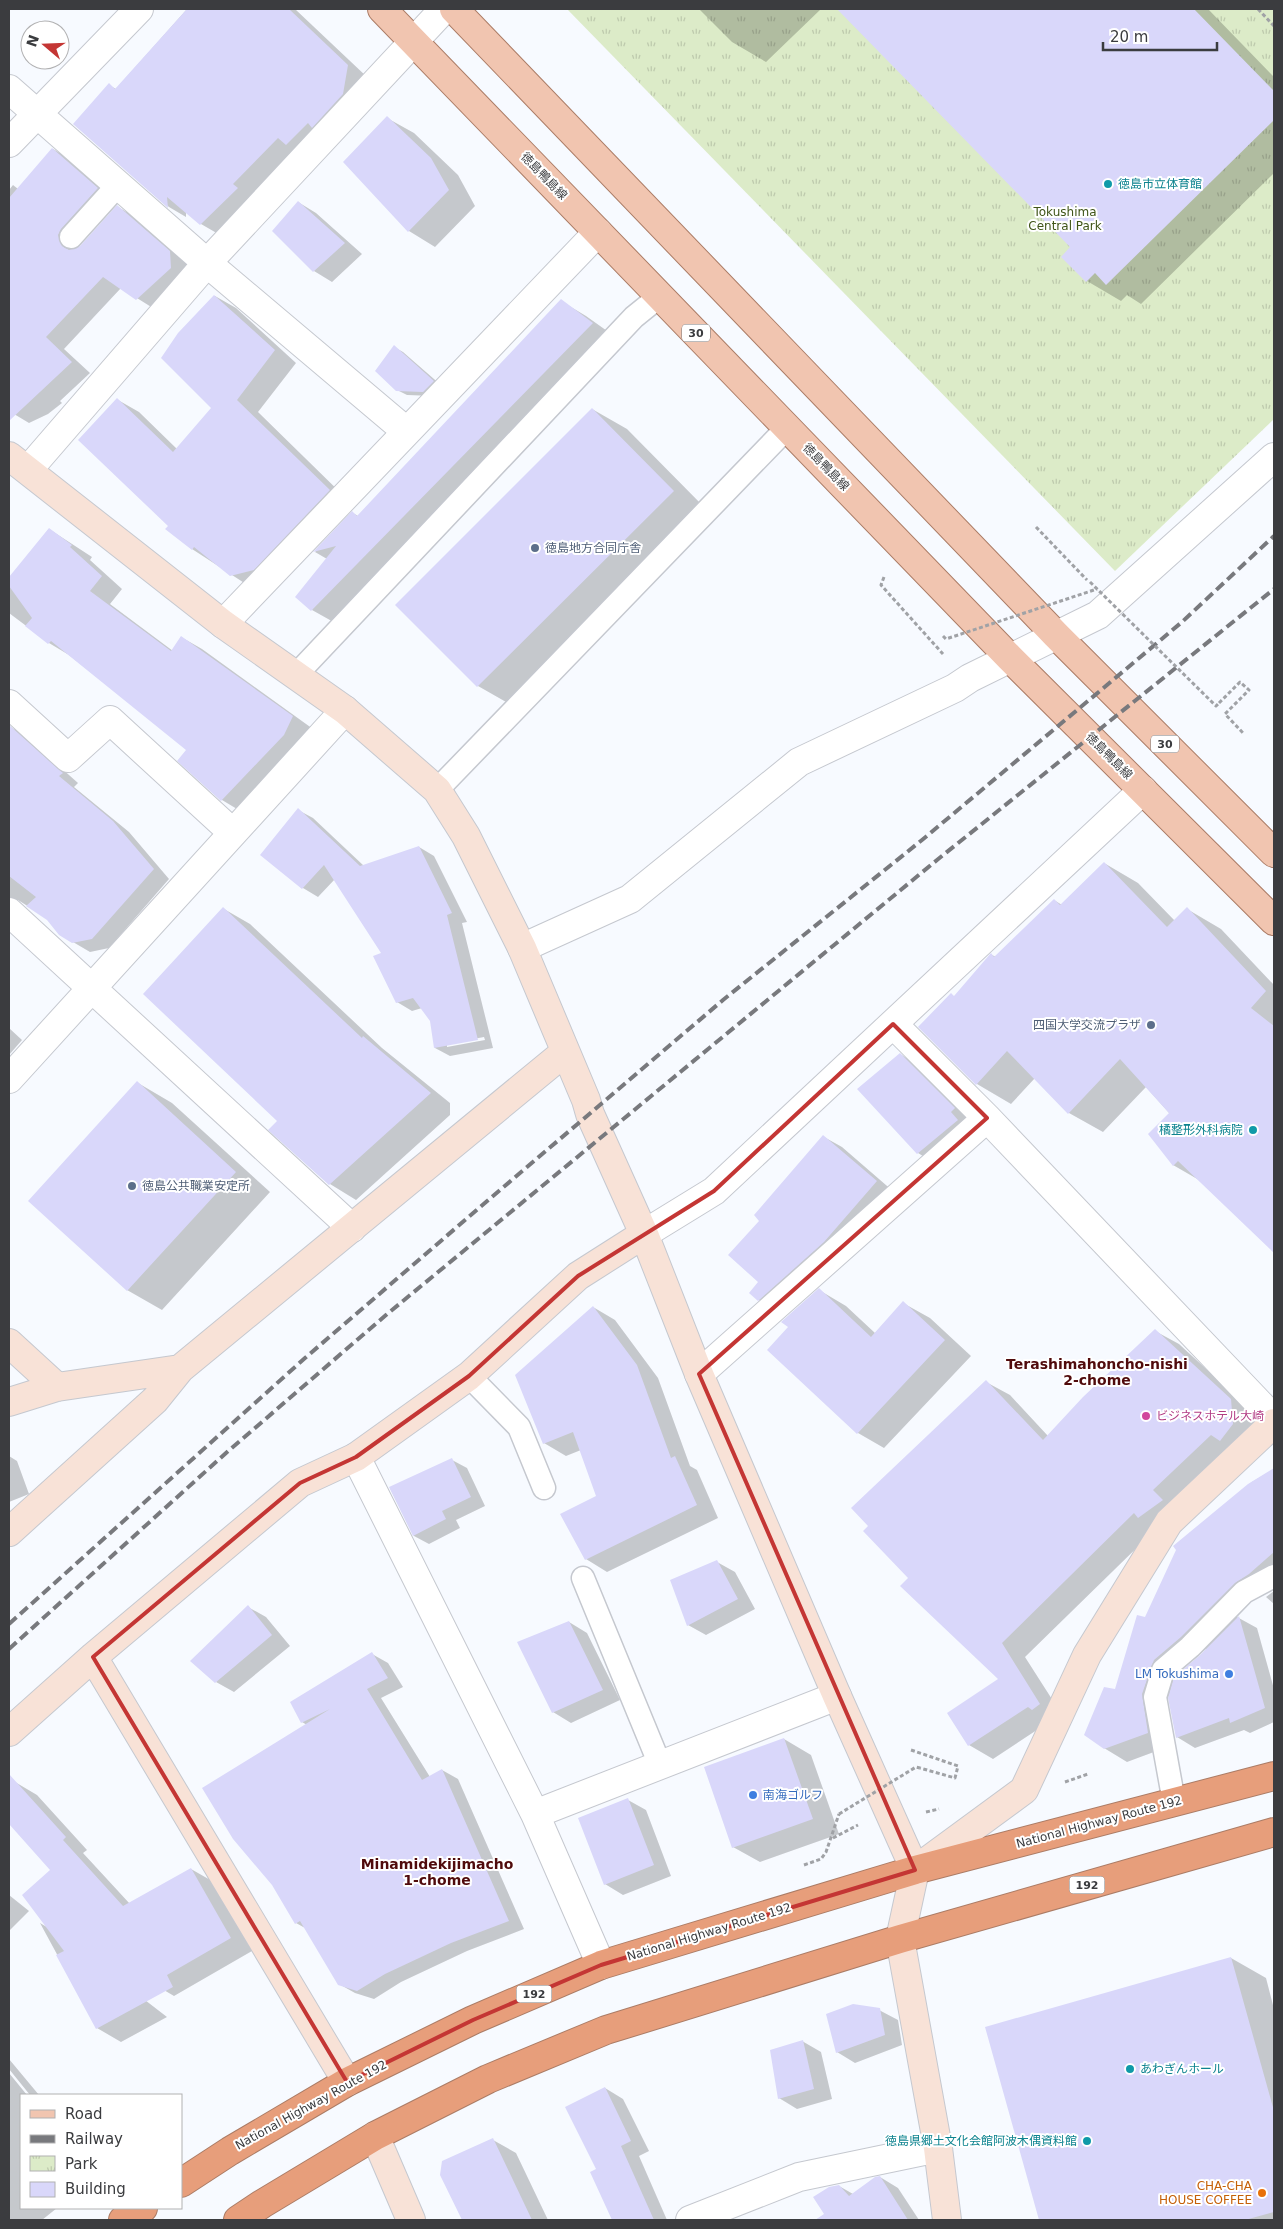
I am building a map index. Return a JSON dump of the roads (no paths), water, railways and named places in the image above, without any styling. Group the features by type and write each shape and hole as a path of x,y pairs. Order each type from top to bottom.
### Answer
{"highway":[{"name":"National Highway Route 192","path":"182,2181 347,2082 473,2020 601,1965 916,1870 1274,1776"},
{"name":"192","path":"238,2220 375,2136 488,2079 606,2030 900,1938 1274,1832"},
{"path":"124,2220 141,2209"}],"main road":[{"name":"徳島鴨島線","path":"382,9 1010,658 1274,921"},
{"name":"30","path":"454,9 1056,635 1274,853"}],"street":[{"path":"9,143 139,9"},
{"path":"444,9 18,463 223,624 345,710 437,790 466,836 522,948 586,1100 593,1122 644,1234 699,1374 837,1696 916,1870 900,1938 938,2148 947,2220"},
{"path":"9,89 207,263 406,431"},
{"path":"223,624 598,232"},
{"path":"522,948 630,898 799,762 955,688 970,678 1098,615 1274,457"},
{"path":"9,704 68,758 110,720 233,833"},
{"path":"9,1079 345,710"},
{"path":"9,1732 93,1657 300,1483 356,1457 469,1376 578,1276 714,1191 1143,790"},
{"path":"9,912 352,1228"},
{"path":"893,1024 987,1118 1274,1419"},
{"path":"9,1532 155,1400 180,1370 565,1052"},
{"path":"699,1374 987,1118"},
{"path":"9,1343 57,1387"},
{"path":"9,1402 57,1387 180,1370"},
{"path":"916,1870 1024,1790 1086,1655 1169,1522 1274,1423"},
{"path":"356,1457 535,1814 601,1965"},
{"path":"93,1657 347,2082"},
{"path":"535,1814 837,1696"},
{"path":"375,2136 411,2220"},
{"path":"690,2220 799,2177 938,2148"}],"lane":[{"path":"71,237 118,185"},
{"path":"295,676 634,317 660,296"},
{"path":"437,790 787,428"},
{"path":"469,1376 519,1427 544,1488"},
{"path":"1174,1802 1155,1697 1163,1670 1190,1647 1244,1592 1274,1576"},
{"path":"583,1578 660,1765"}],"railway":[{"path":"9,1624 305,1358 486,1202 723,1000 922,840 1182,622 1274,536"},
{"path":"9,1649 226,1453 386,1315 937,860 1274,589"}],"place":[{"name":"徳島市立体育館","path":"1108,184"},
{"name":"徳島地方合同庁舎","path":"535,548"},
{"name":"四国大学交流プラザ","path":"1151,1025"},
{"name":"橘整形外科病院","path":"1253,1130"},
{"name":"徳島公共職業安定所","path":"132,1186"},
{"name":"ビジネスホテル大崎","path":"1146,1416"},
{"name":"LM Tokushima","path":"1229,1674"},
{"name":"南海ゴルフ","path":"753,1795"},
{"name":"あわぎんホール","path":"1130,2069"},
{"name":"徳島県郷土文化会館阿波木偶資料館","path":"1087,2141"},
{"name":"CHA-CHA HOUSE COFFEE","path":"1262,2193"}],"district":[{"name":"Terashimahoncho-nishi 2-chome","path":"1097,1372"},
{"name":"Minamidekijimacho 1-chome","path":"437,1872"}],"park label":[{"name":"Tokushima Central Park","path":"1065,219"}]}
